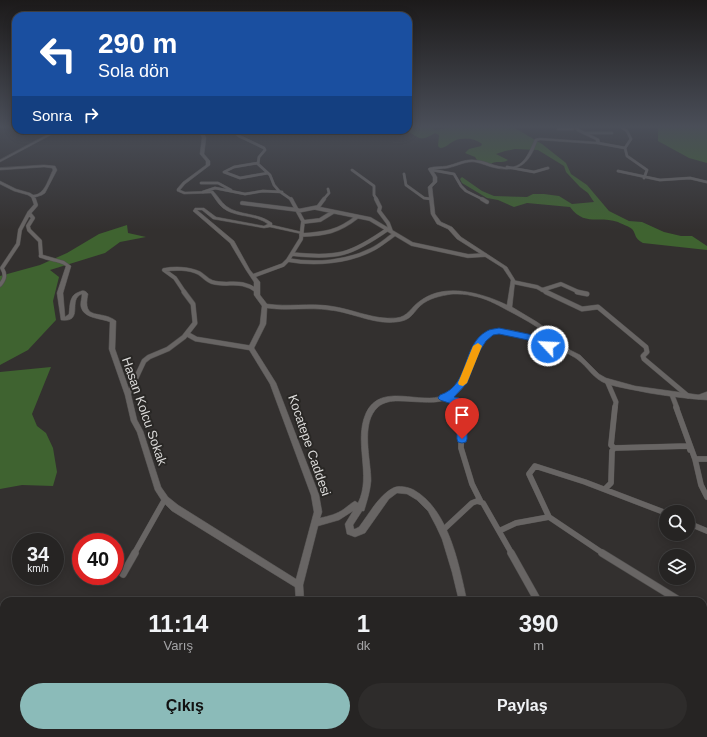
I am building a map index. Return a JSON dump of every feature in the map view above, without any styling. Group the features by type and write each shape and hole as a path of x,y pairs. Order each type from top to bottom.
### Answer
{"street":[{"path":"208,161 208,166 184,183 178,190 184,193 212,192 227,209 262,219 268,222 270,226"},
{"path":"432,170 430,169 443,168 468,161"},
{"path":"472,161 534,172 548,168"},
{"path":"507,168 520,166 527,161"},
{"path":"635,161 644,166 647,170 644,178"},
{"path":"254,276 283,265 288,260 301,239 303,222 293,201 274,185 268,173 258,163 234,167 224,172 240,178 268,173"},
{"path":"0,169 44,166 54,167 55,170 43,193 38,197 15,190 0,182"},
{"path":"352,170 374,186 374,195 380,207 379,211 388,223 389,230"},
{"path":"432,170 435,178 435,182 430,187 433,214 439,223 450,228 459,238 505,267 514,280 509,309"},
{"path":"432,170 454,174 461,186 466,191 487,202"},
{"path":"618,171 644,178 670,181 690,178 707,182"},
{"path":"404,174 406,185 424,198 431,199"},
{"path":"201,183 218,183 234,192"},
{"path":"203,192 215,188 245,194 263,191 282,192"},
{"path":"316,208 329,192 328,189"},
{"path":"0,285 4,280 5,273 2,268 18,244 20,230 29,213 36,205 32,196"},
{"path":"242,203 298,210 316,208 376,222 412,244 443,252 470,256 485,255"},
{"path":"187,334 196,339 251,348 263,324 265,306 257,295 257,282 254,276 248,270 232,242 195,211 196,209 203,209 215,218 264,227 270,226 302,234 331,233 357,217"},
{"path":"303,222 318,222 333,212"},
{"path":"29,213 33,218 28,226 29,230 40,241 41,256"},
{"path":"292,254 313,255 347,253 389,230"},
{"path":"288,260 294,262 322,262 349,259 369,251 395,234"},
{"name":"Hasan Kolcu Sokak","path":"41,256 47,259 59,260 69,266 60,293 63,319 69,318 72,315 72,300 77,294 83,292 85,294 83,302 84,310 88,315 107,318 113,321 112,349 128,395 134,421 140,431 158,488 165,499 175,508 299,585"},
{"path":"128,395 144,361 149,356 168,349 187,334 195,323 193,304 175,278 164,270 191,270 198,272 211,282 240,282 249,285 257,291"},
{"path":"513,282 542,290 582,309 598,307 646,347 647,352 643,356 644,360 688,396"},
{"path":"542,290 561,284 578,292 587,294"},
{"path":"265,306 332,308 377,319 396,320 407,318 419,305 430,298 456,292 472,294 490,299 553,336 566,347 567,350 578,357 592,372 607,381 672,395 707,398"},
{"path":"462,597 456,571 443,530 434,514 424,502 409,491 396,490 386,498 362,530 355,533 350,531 349,524 360,508 366,492 367,473 365,424 369,411 377,403 386,400 417,400 450,396 464,381 474,351 483,338 490,333 499,331 530,337 558,350 564,352 567,350"},
{"name":"Kocatepe Caddesi","path":"251,348 273,383 315,495 318,512 299,585 300,597"},
{"path":"607,381 616,402 611,444 614,448"},
{"path":"699,397 707,394"},
{"path":"672,395 695,459 701,485 707,497"},
{"path":"443,398 456,401 462,408 461,448 472,484 481,502 489,511 536,597"},
{"path":"614,448 689,446 695,459"},
{"path":"606,488 611,483 612,451 614,448"},
{"path":"695,459 707,459"},
{"path":"659,511 606,488 535,466 529,474 549,517 618,564 673,597"},
{"path":"124,572 165,499"},
{"path":"443,530 472,503 477,501 481,502"},
{"path":"316,523 333,520 348,512 355,506 360,508"},
{"path":"499,531 516,523 549,517"},
{"path":"695,526 707,531"},
{"path":"432,737 450,737"}],"green space":[{"path":"482,161 505,161 495,162 491,164"},
{"path":"557,161 564,161 566,163 571,174 587,185 609,211 629,221 642,222 664,232 681,236 692,236 707,246 707,250 643,243 636,238 632,229 629,227 611,220 587,219 581,217 570,207 527,203 514,207 498,200 487,198 462,183 460,179 462,177 482,191 494,196 527,197 533,194 544,194 559,196 572,204 594,202 588,193 566,172 564,166"},
{"path":"127,225 128,233 146,237 120,242 105,253 50,270 59,277 53,301 56,320 28,350 0,365 0,276 40,265 67,253 99,234"},
{"path":"51,367 32,414 37,426 46,433 53,448 57,472 53,486 22,485 0,489 0,372"}],"slow traffic":[{"path":"463,383 474,351 478,346"}],"route":[{"path":"462,439 462,408 456,401 443,398 450,396 464,381 474,351 483,338 490,333 499,331 530,337 548,346"}]}
